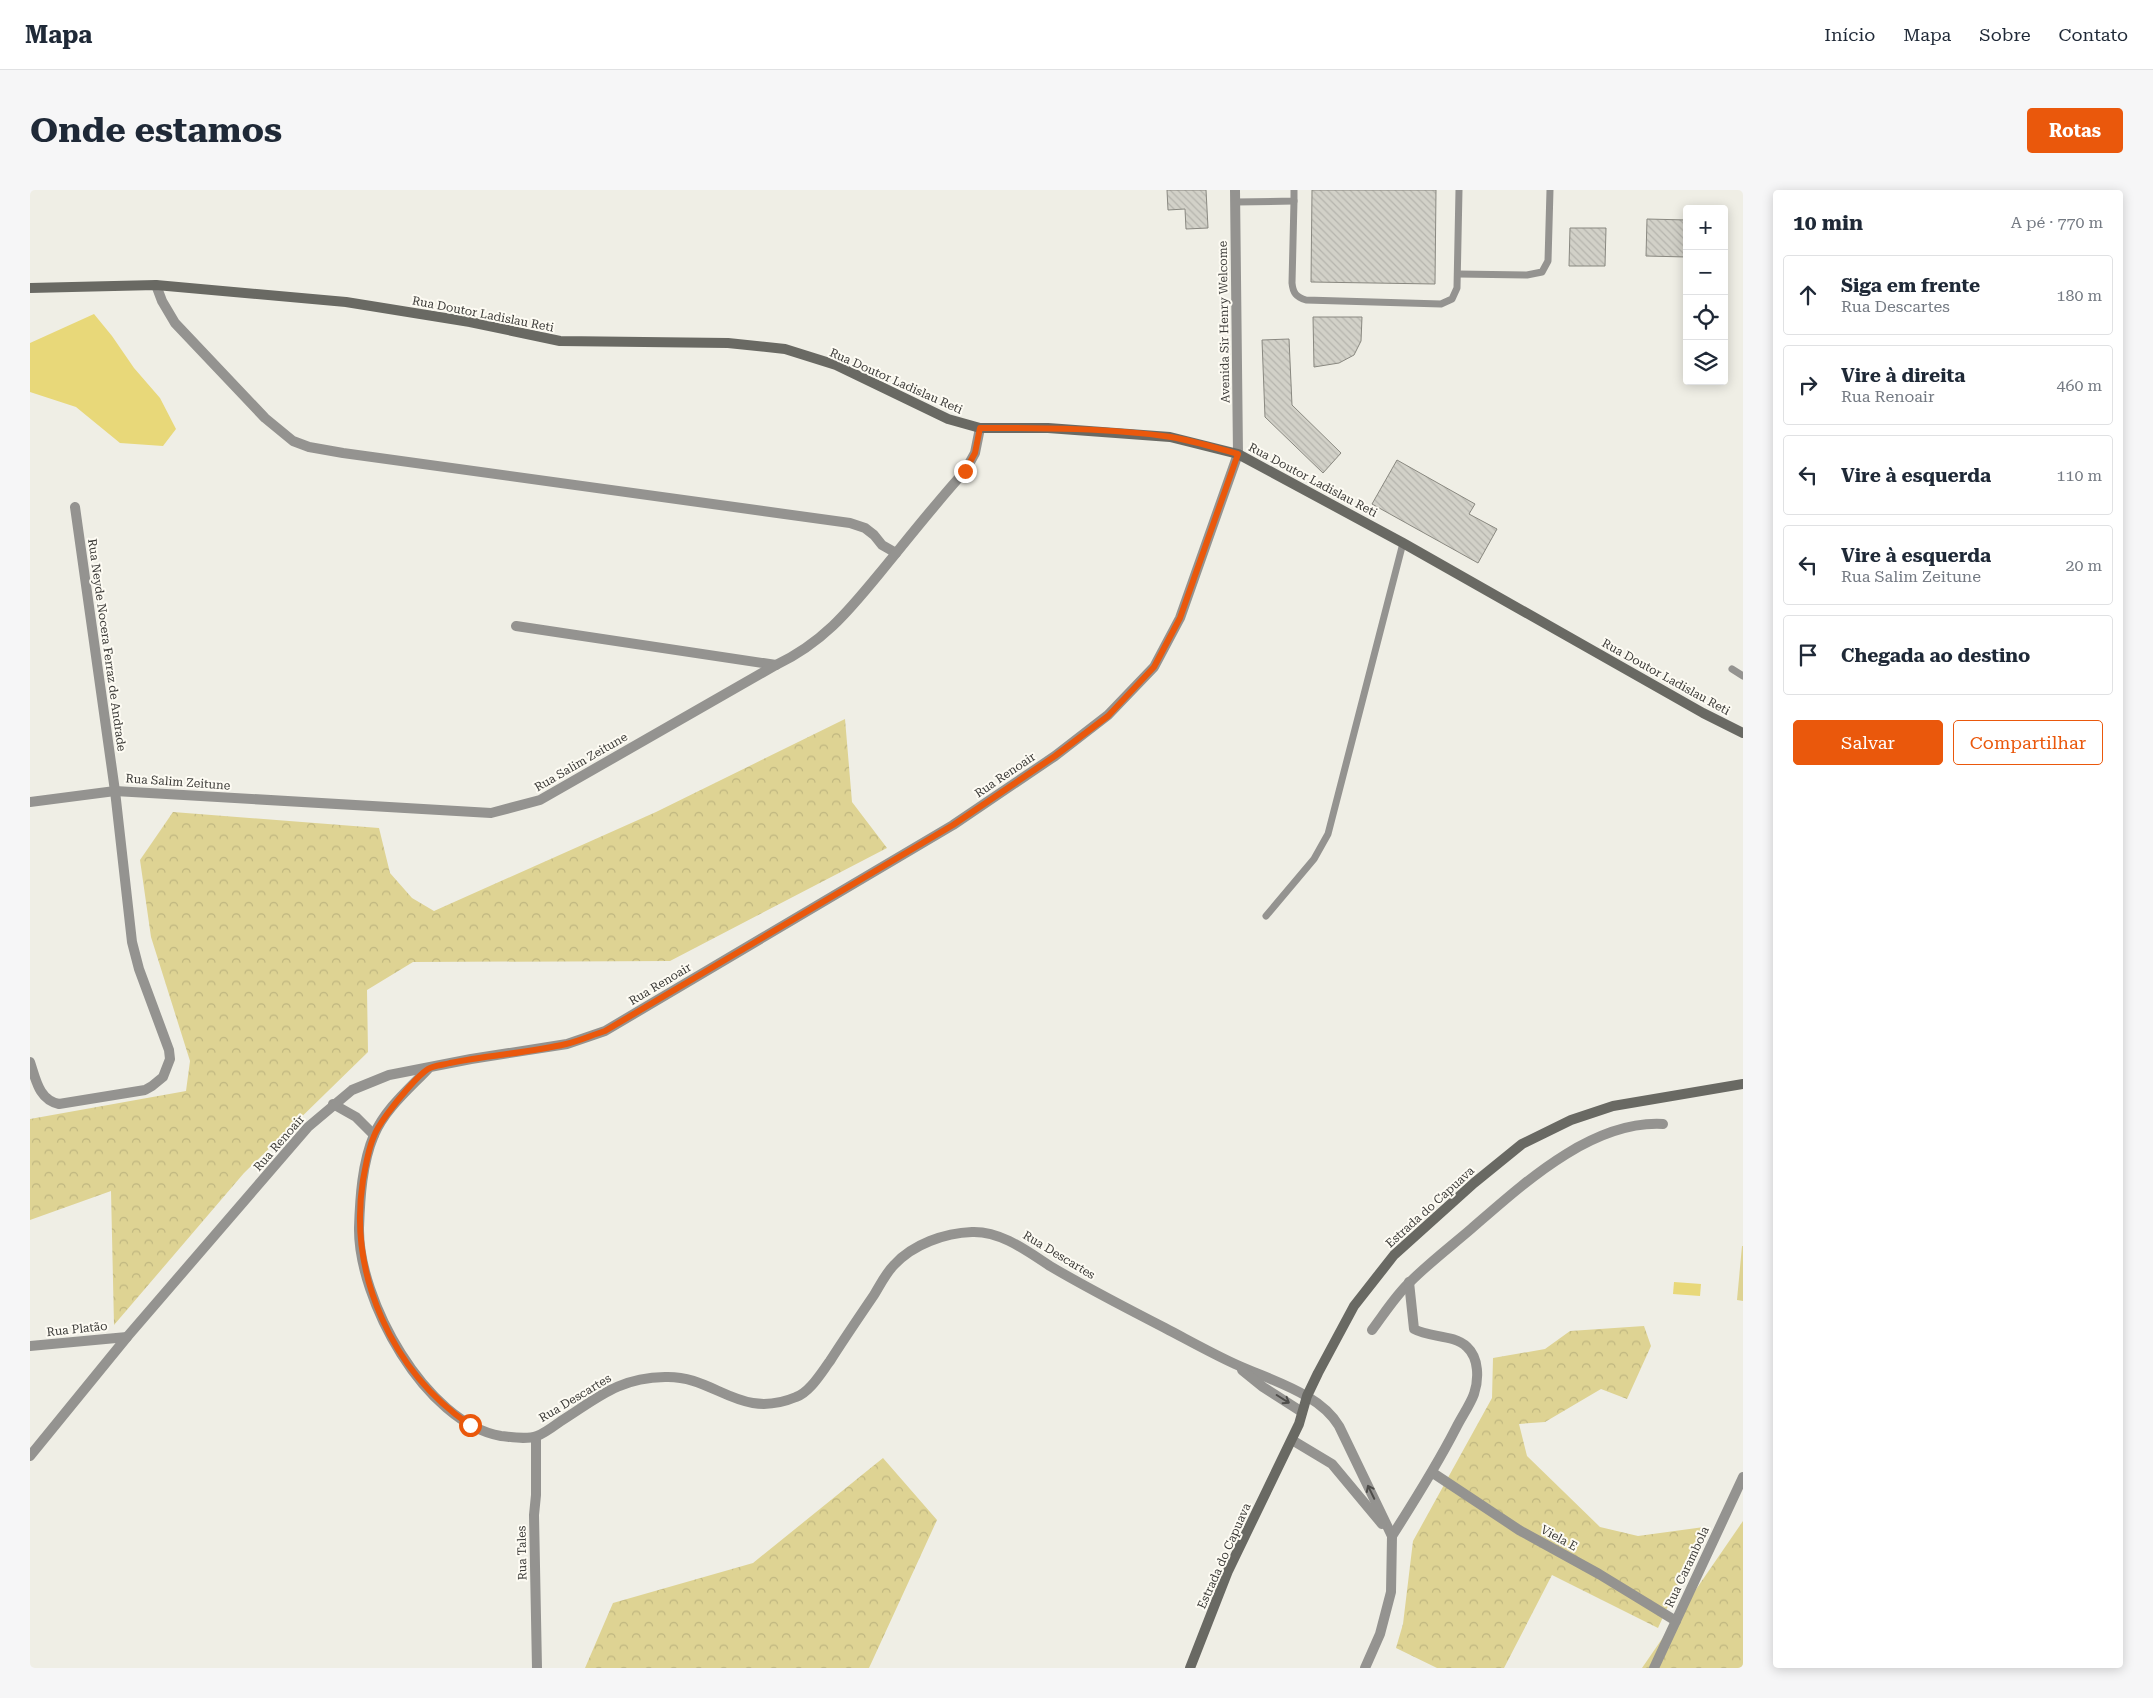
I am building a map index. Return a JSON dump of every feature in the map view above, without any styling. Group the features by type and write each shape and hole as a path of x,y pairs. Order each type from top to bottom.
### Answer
{"street":[{"name":"Avenida Sir Henry Welcome","path":"1235,190 1238,454"},
{"name":"Rua Doutor Ladislau Reti","path":"30,288 156,285 346,302 470,322 560,341 728,343 785,349 836,365 948,419 980,428 1048,428 1144,434 1195,442 1238,454 1403,543 1703,713 1743,733"},
{"path":"156,285 162,301 175,323 265,418 293,441 309,447 850,524 865,528 882,545 896,553"},
{"name":"Rua Salim Zeitune","path":"30,802 115,791 491,813 509,810 540,800 776,665 797,655 828,632 850,609 965,471 975,453 980,428"},
{"name":"Rua Renoair","path":"30,1456 127,1336 308,1127 333,1104 352,1090 389,1076 471,1059 567,1044 605,1031 953,825 1055,756 1108,716 1154,667 1180,618 1238,454"},
{"name":"Rua Neyde Nocera Ferraz de Andrade","path":"30,1062 41,1093 48,1100 59,1104 145,1090 163,1076 170,1059 167,1041 139,969 134,949 115,791 75,507"},
{"path":"516,626 776,665"},
{"name":"Rua Descartes","path":"429,1068 396,1102 374,1135 365,1166 360,1196 359,1233 365,1270 379,1314 395,1344 419,1379 450,1411 470,1425 492,1434 514,1438 536,1437 603,1393 634,1379 670,1376 705,1385 737,1401 772,1406 801,1396 821,1373 895,1264 919,1246 944,1235 976,1232 1009,1240 1068,1276 1235,1364 1268,1377 1307,1396 1331,1414 1339,1426 1392,1536"},
{"name":"Estrada do Capuava","path":"1190,1668 1228,1571 1292,1440 1307,1396 1318,1373 1354,1306 1394,1255 1474,1183 1522,1144 1571,1120 1613,1106 1743,1084"},
{"path":"333,1104 356,1117 374,1135"},
{"path":"1372,1330 1409,1282 1526,1182 1557,1159 1593,1140 1619,1130 1651,1123 1664,1124"},
{"path":"1365,1668 1380,1634 1391,1592 1392,1536 1433,1473 1474,1392 1477,1378 1476,1358 1466,1346 1450,1338 1423,1334 1414,1329 1409,1282"},
{"name":"Rua Platão","path":"30,1346 127,1336"},
{"name":"Rua Descartes","path":"1235,1364 1263,1387 1302,1412"},
{"name":"Rua Tales","path":"536,1437 537,1668"},
{"path":"1292,1440 1332,1464 1392,1536"},
{"name":"Viela E","path":"1433,1473 1519,1530 1599,1574 1676,1621"},
{"name":"Rua Carambola","path":"1654,1668 1743,1477"}],"lane":[{"path":"1294,190 1292,283 1293,291 1297,297 1306,300 1440,304 1452,300 1457,288 1459,190"},
{"path":"1458,274 1527,275 1542,272 1548,261 1550,190"},
{"path":"1236,202 1294,201"},
{"path":"1266,916 1314,859 1328,834 1403,543"},
{"path":"1732,669 1743,676"}],"green space":[{"path":"845,719 852,802 887,848 670,961 413,962 367,990 368,1052 244,1173 114,1325 111,1191 30,1220 30,1119 186,1091 190,1061 151,937 140,860 173,812 379,828 390,873 412,898 434,911 656,812"},
{"path":"1743,1246 1743,1301 1737,1300"},
{"path":"1644,1326 1651,1346 1627,1399 1601,1389 1545,1422 1519,1424 1527,1456 1600,1527 1638,1536 1704,1527 1658,1628 1552,1575 1504,1668 1437,1668 1396,1648 1403,1624 1413,1541 1492,1398 1493,1358 1545,1349 1570,1331"},
{"path":"883,1458 937,1520 869,1668 585,1668 613,1603 753,1563"},
{"path":"1743,1521 1743,1668 1642,1668"}],"shaded area":[{"path":"94,314 134,368 160,398 176,429 163,446 120,443 76,407 30,392 30,343"},
{"path":"1674,1282 1701,1284 1700,1296 1673,1294"}],"building":[{"path":"1167,190 1206,190 1208,228 1186,229 1185,209 1168,210"},
{"path":"1312,190 1436,190 1435,284 1311,282"},
{"path":"1647,219 1683,220 1683,257 1646,256"},
{"path":"1570,228 1606,228 1605,266 1569,266"},
{"path":"1313,317 1362,317 1361,341 1354,355 1339,363 1314,367"},
{"path":"1289,339 1292,405 1341,453 1323,473 1265,417 1262,340"},
{"path":"1397,460 1475,504 1469,514 1497,529 1478,563 1372,504"}],"route":[{"path":"470,1425 450,1411 419,1379 395,1344 379,1314 365,1270 359,1233 360,1196 365,1166 374,1135 396,1102 429,1068 471,1059 567,1044 605,1031 953,825 1055,756 1108,716 1154,667 1180,618 1238,454 1195,442 1144,434 1048,428 980,428 975,453 965,471"}]}
